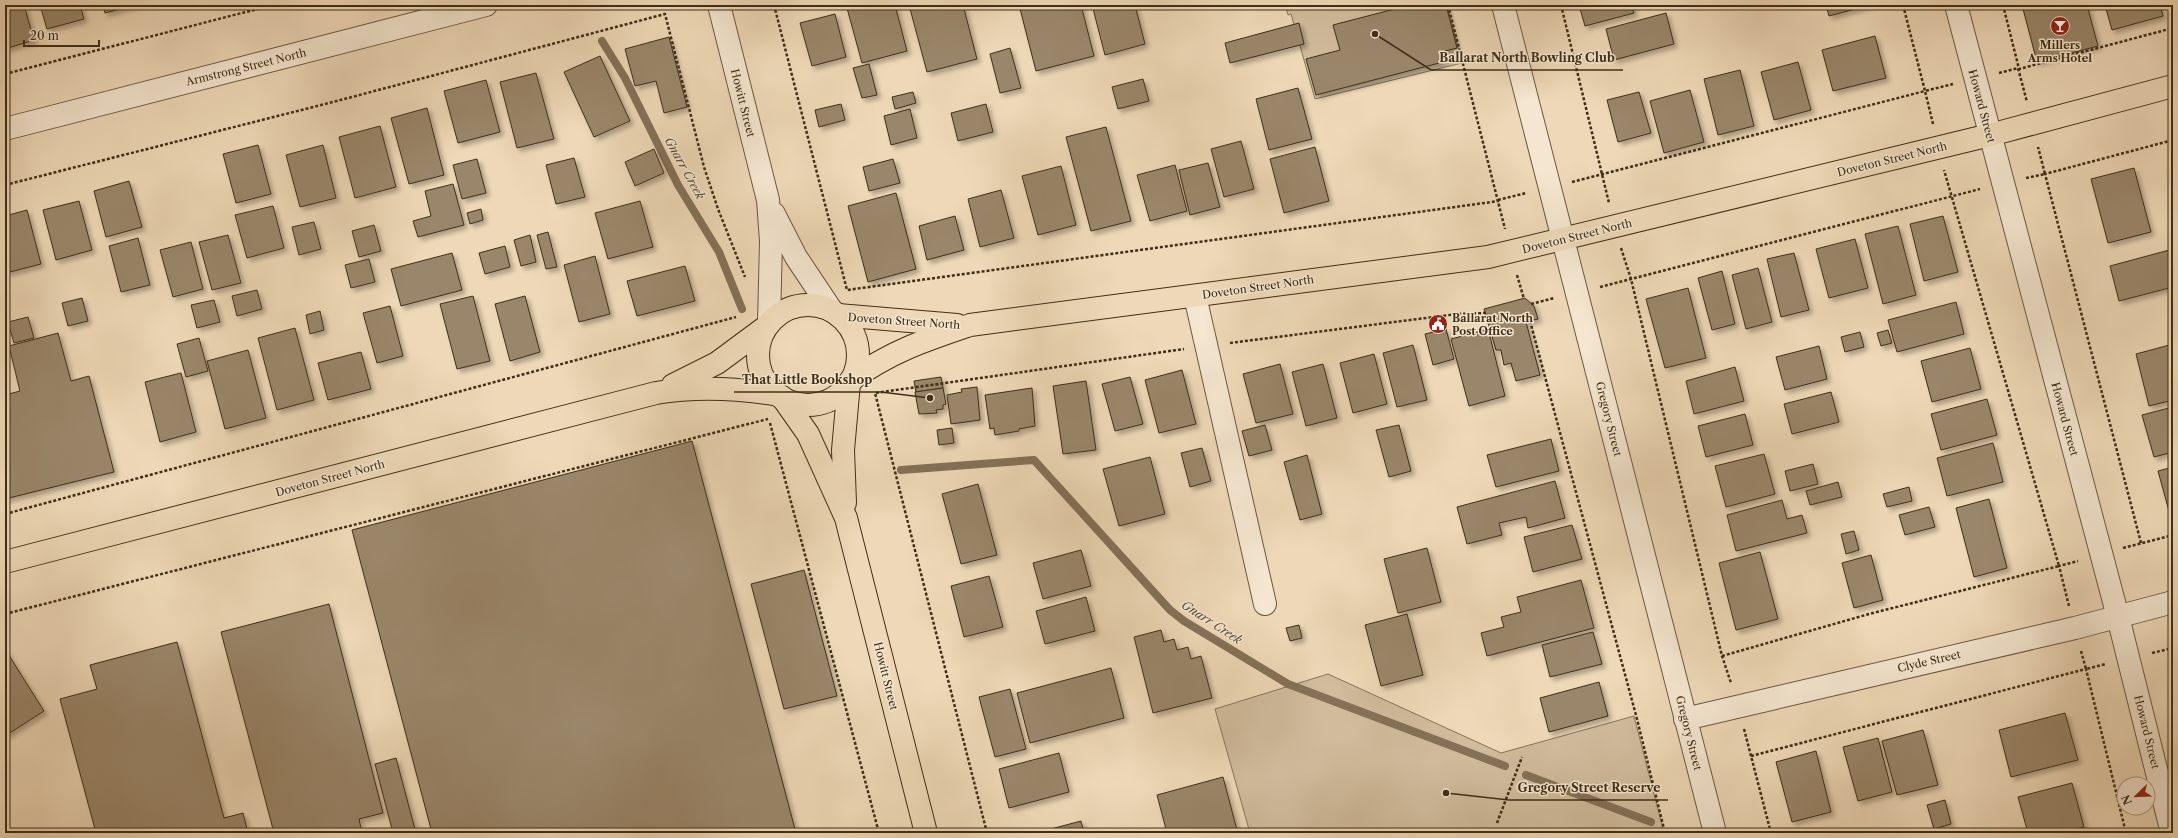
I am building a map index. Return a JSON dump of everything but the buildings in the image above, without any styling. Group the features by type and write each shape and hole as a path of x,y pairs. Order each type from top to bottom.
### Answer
{"main road":[{"name":"Doveton Street North","path":"850,381 895,352 913,344 970,325 1488,257 1990,135 2173,86"},
{"path":"799,305 816,305 835,313 850,330 856,346 857,363 850,381 834,398 819,403 804,404 780,396 765,381 759,367 759,343 768,324 782,311 799,305"},
{"name":"Doveton Street North","path":"835,313 970,325"},
{"name":"Doveton Street North","path":"656,393 717,363 768,324"},
{"name":"Howitt Street","path":"846,518 843,444 850,381"},
{"name":"Doveton Street North","path":"5,562 656,393 705,388 742,390 780,396"},
{"name":"Howitt Street","path":"780,396 808,434 846,518 926,833"}],"street":[{"name":"Armstrong Street North","path":"5,129 486,5"},
{"name":"Howitt Street","path":"718,5 768,200 771,241 768,324"},
{"name":"Gregory Street","path":"1503,5 1715,833"},
{"name":"Howard Street","path":"1956,5 2118,617 2172,833"},
{"name":"Howitt Street","path":"768,200 792,251 835,313"},
{"path":"1195,296 1265,604"},
{"name":"Clyde Street","path":"1685,719 1738,705 2118,617 2173,602"}],"path":[{"path":"5,74 273,5"},
{"path":"774,5 847,290 1498,200 1448,5"},
{"path":"1561,5 1601,175 1925,90 1903,5"},
{"path":"2003,5 2019,69 2173,28"},
{"path":"5,185 380,90 666,14 706,175 746,280"},
{"path":"2173,140 2045,174 2141,543 2173,535"},
{"path":"1722,656 1869,614 2059,566 1950,196 1631,279 1722,656 1738,705 1771,833"},
{"path":"987,833 875,393 1206,346 1457,314 1486,313"},
{"path":"5,514 741,316"},
{"path":"1530,321 1635,711 1665,833"},
{"path":"5,614 768,419 879,833"},
{"path":"1751,756 2086,669 2126,833"},
{"path":"1497,823 1522,757"}],"shaded area":[{"path":"1285,5 1447,5 1462,63 1315,99 1291,14 1288,15"},
{"path":"1328,674 1501,753 1634,716 1664,833 1250,833 1215,709"}],"waterway":[{"name":"Gnarr Creek","path":"602,41 625,78 678,185 719,252 742,309"},
{"name":"Gnarr Creek","path":"901,470 1034,460 1170,610 1184,621 1288,684 1505,766"},
{"path":"1526,775 1651,822"}],"place":[{"name":"Millers Arms Hotel","path":"2060,26"},
{"name":"Ballarat North Bowling Club","path":"1375,34"},
{"name":"Ballarat North Post Office","path":"1438,324"},
{"name":"That Little Bookshop","path":"930,398"},
{"name":"Gregory Street Reserve","path":"1446,793"}]}
